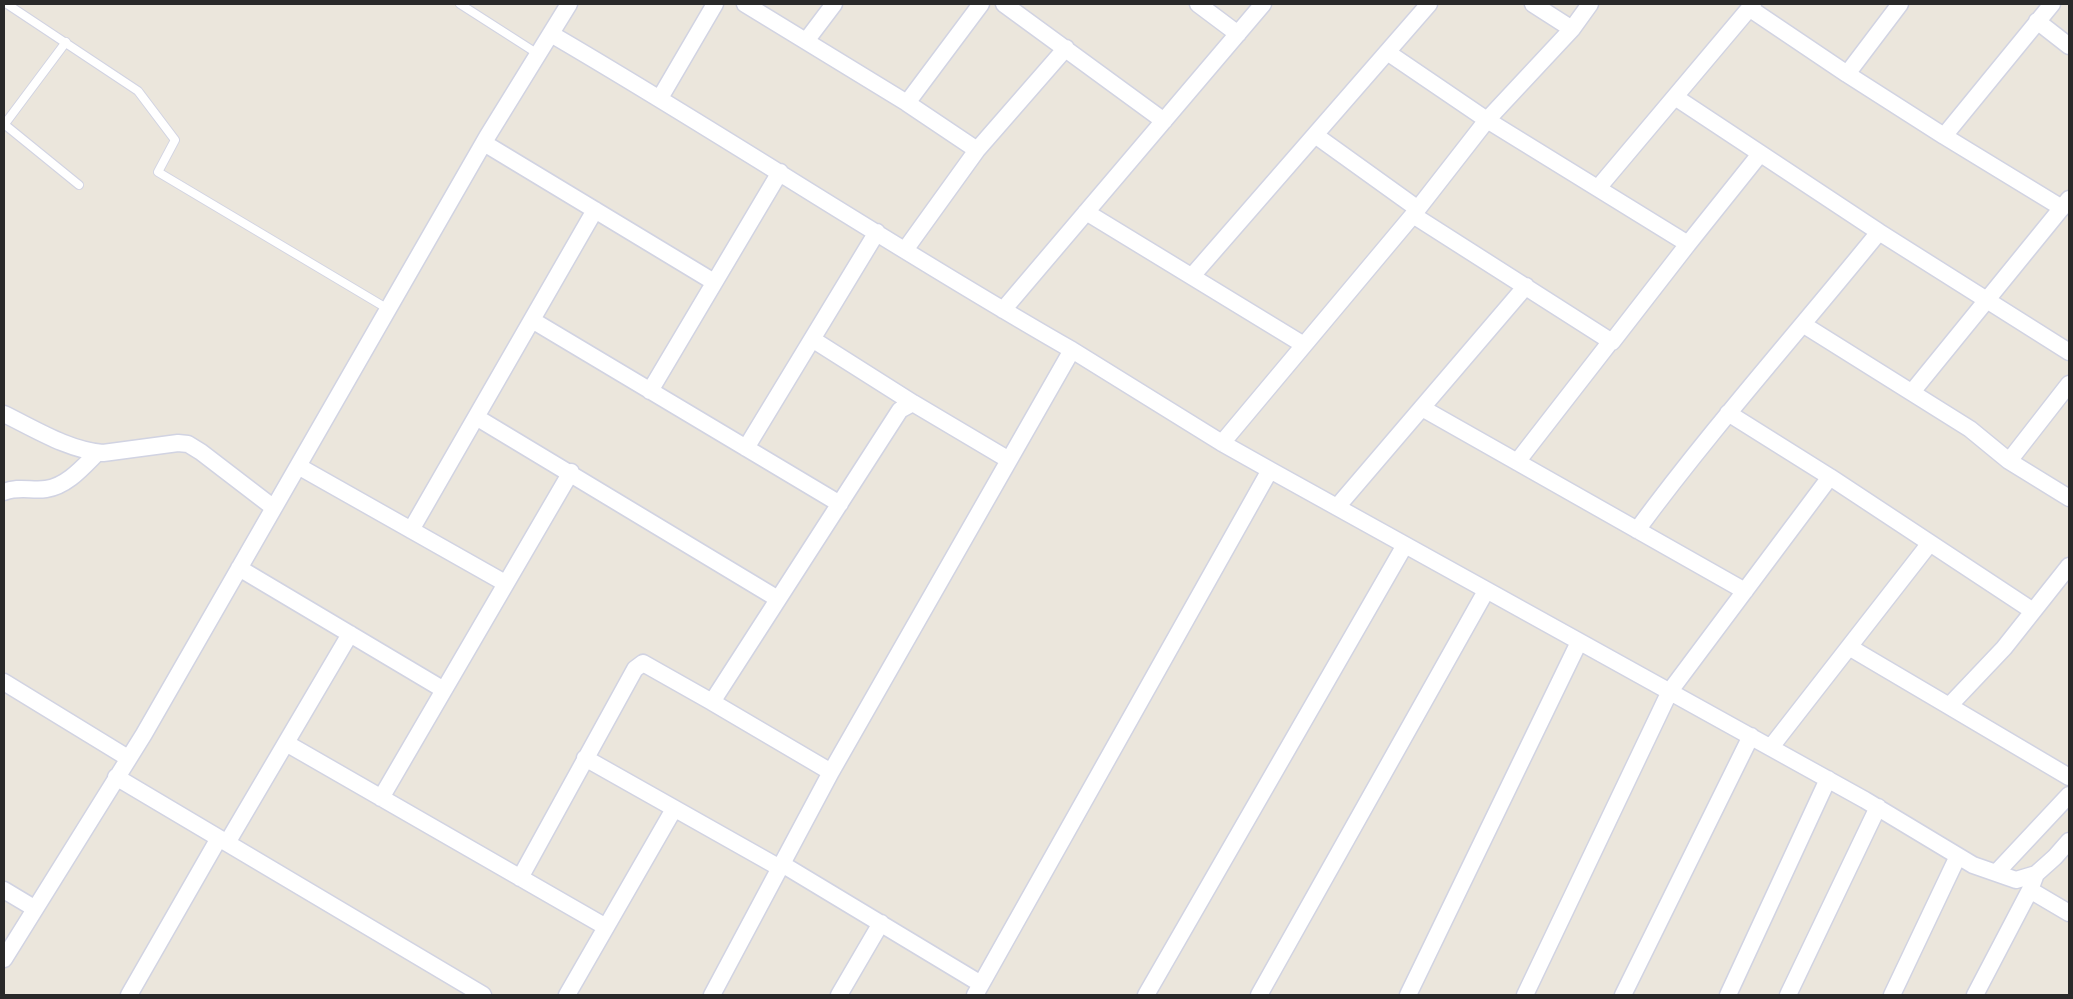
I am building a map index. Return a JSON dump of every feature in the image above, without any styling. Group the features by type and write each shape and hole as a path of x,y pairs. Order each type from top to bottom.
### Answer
{"street":[{"path":"4,959 128,758 484,143 569,4"},
{"path":"660,98 715,4"},
{"path":"745,4 906,103 977,150"},
{"path":"806,41 834,4"},
{"path":"906,103 981,4"},
{"path":"1004,4 1164,121"},
{"path":"1198,4 1238,34"},
{"path":"1003,310 1263,4"},
{"path":"1192,276 1429,4"},
{"path":"1533,4 1572,29"},
{"path":"1222,443 1415,212 1487,120 1572,29 1590,4"},
{"path":"1847,74 1900,4"},
{"path":"1944,136 2052,4"},
{"path":"1598,188 1751,6 1847,74 1944,136 2065,203 1912,392"},
{"path":"2037,21 2069,46"},
{"path":"551,34 660,98 1222,443 1878,807 1973,865 2016,880 2036,874 2069,841"},
{"path":"905,250 977,150 1066,48"},
{"path":"1387,52 1487,120 1688,244"},
{"path":"1675,97 1879,232 2069,352"},
{"path":"1315,135 1415,212 1612,341"},
{"path":"484,143 714,282"},
{"path":"1517,462 1760,154"},
{"path":"650,390 780,172"},
{"path":"411,530 595,210"},
{"path":"1086,212 1304,345"},
{"path":"746,448 876,232"},
{"path":"1637,530 1728,414 1804,325 1879,232"},
{"path":"1337,508 1526,286"},
{"path":"532,320 840,504"},
{"path":"1804,325 1970,429 2009,461 2069,498"},
{"path":"812,340 1009,460"},
{"path":"712,995 831,772 1072,350"},
{"path":"2009,461 2069,384"},
{"path":"712,702 900,410 913,403"},
{"path":"1422,408 1745,591"},
{"path":"4,414 76,448 97,453 178,443 188,444 274,508"},
{"path":"1728,414 1830,477 2033,611"},
{"path":"476,417 571,472 778,599"},
{"path":"4,492 15,489 47,489 59,485 74,475 97,453"},
{"path":"298,466 505,583"},
{"path":"585,758 881,923 977,992 1270,470"},
{"path":"381,798 571,472"},
{"path":"1525,995 1670,692 1830,477"},
{"path":"1771,747 1930,543"},
{"path":"1146,995 1405,545"},
{"path":"1949,706 2004,648 2069,566"},
{"path":"239,568 444,690"},
{"path":"1259,995 1486,591"},
{"path":"129,995 223,840 286,743 350,634"},
{"path":"1408,995 1579,642"},
{"path":"1849,648 2069,777"},
{"path":"520,878 635,669 643,663 831,772"},
{"path":"4,682 128,758"},
{"path":"1623,995 1750,736"},
{"path":"286,743 606,927"},
{"path":"116,777 483,995"},
{"path":"1728,995 1828,779"},
{"path":"1996,873 2069,795"},
{"path":"1788,995 1878,807"},
{"path":"567,995 674,809"},
{"path":"1892,995 1958,856"},
{"path":"1975,995 2030,890 2036,874"},
{"path":"4,890 34,908"},
{"path":"2030,890 2069,913"},
{"path":"838,995 881,923"}],"lane":[{"path":"7,4 138,91 175,140 158,172 388,309"},
{"path":"460,4 538,54"},
{"path":"66,42 4,125 79,185"}]}
